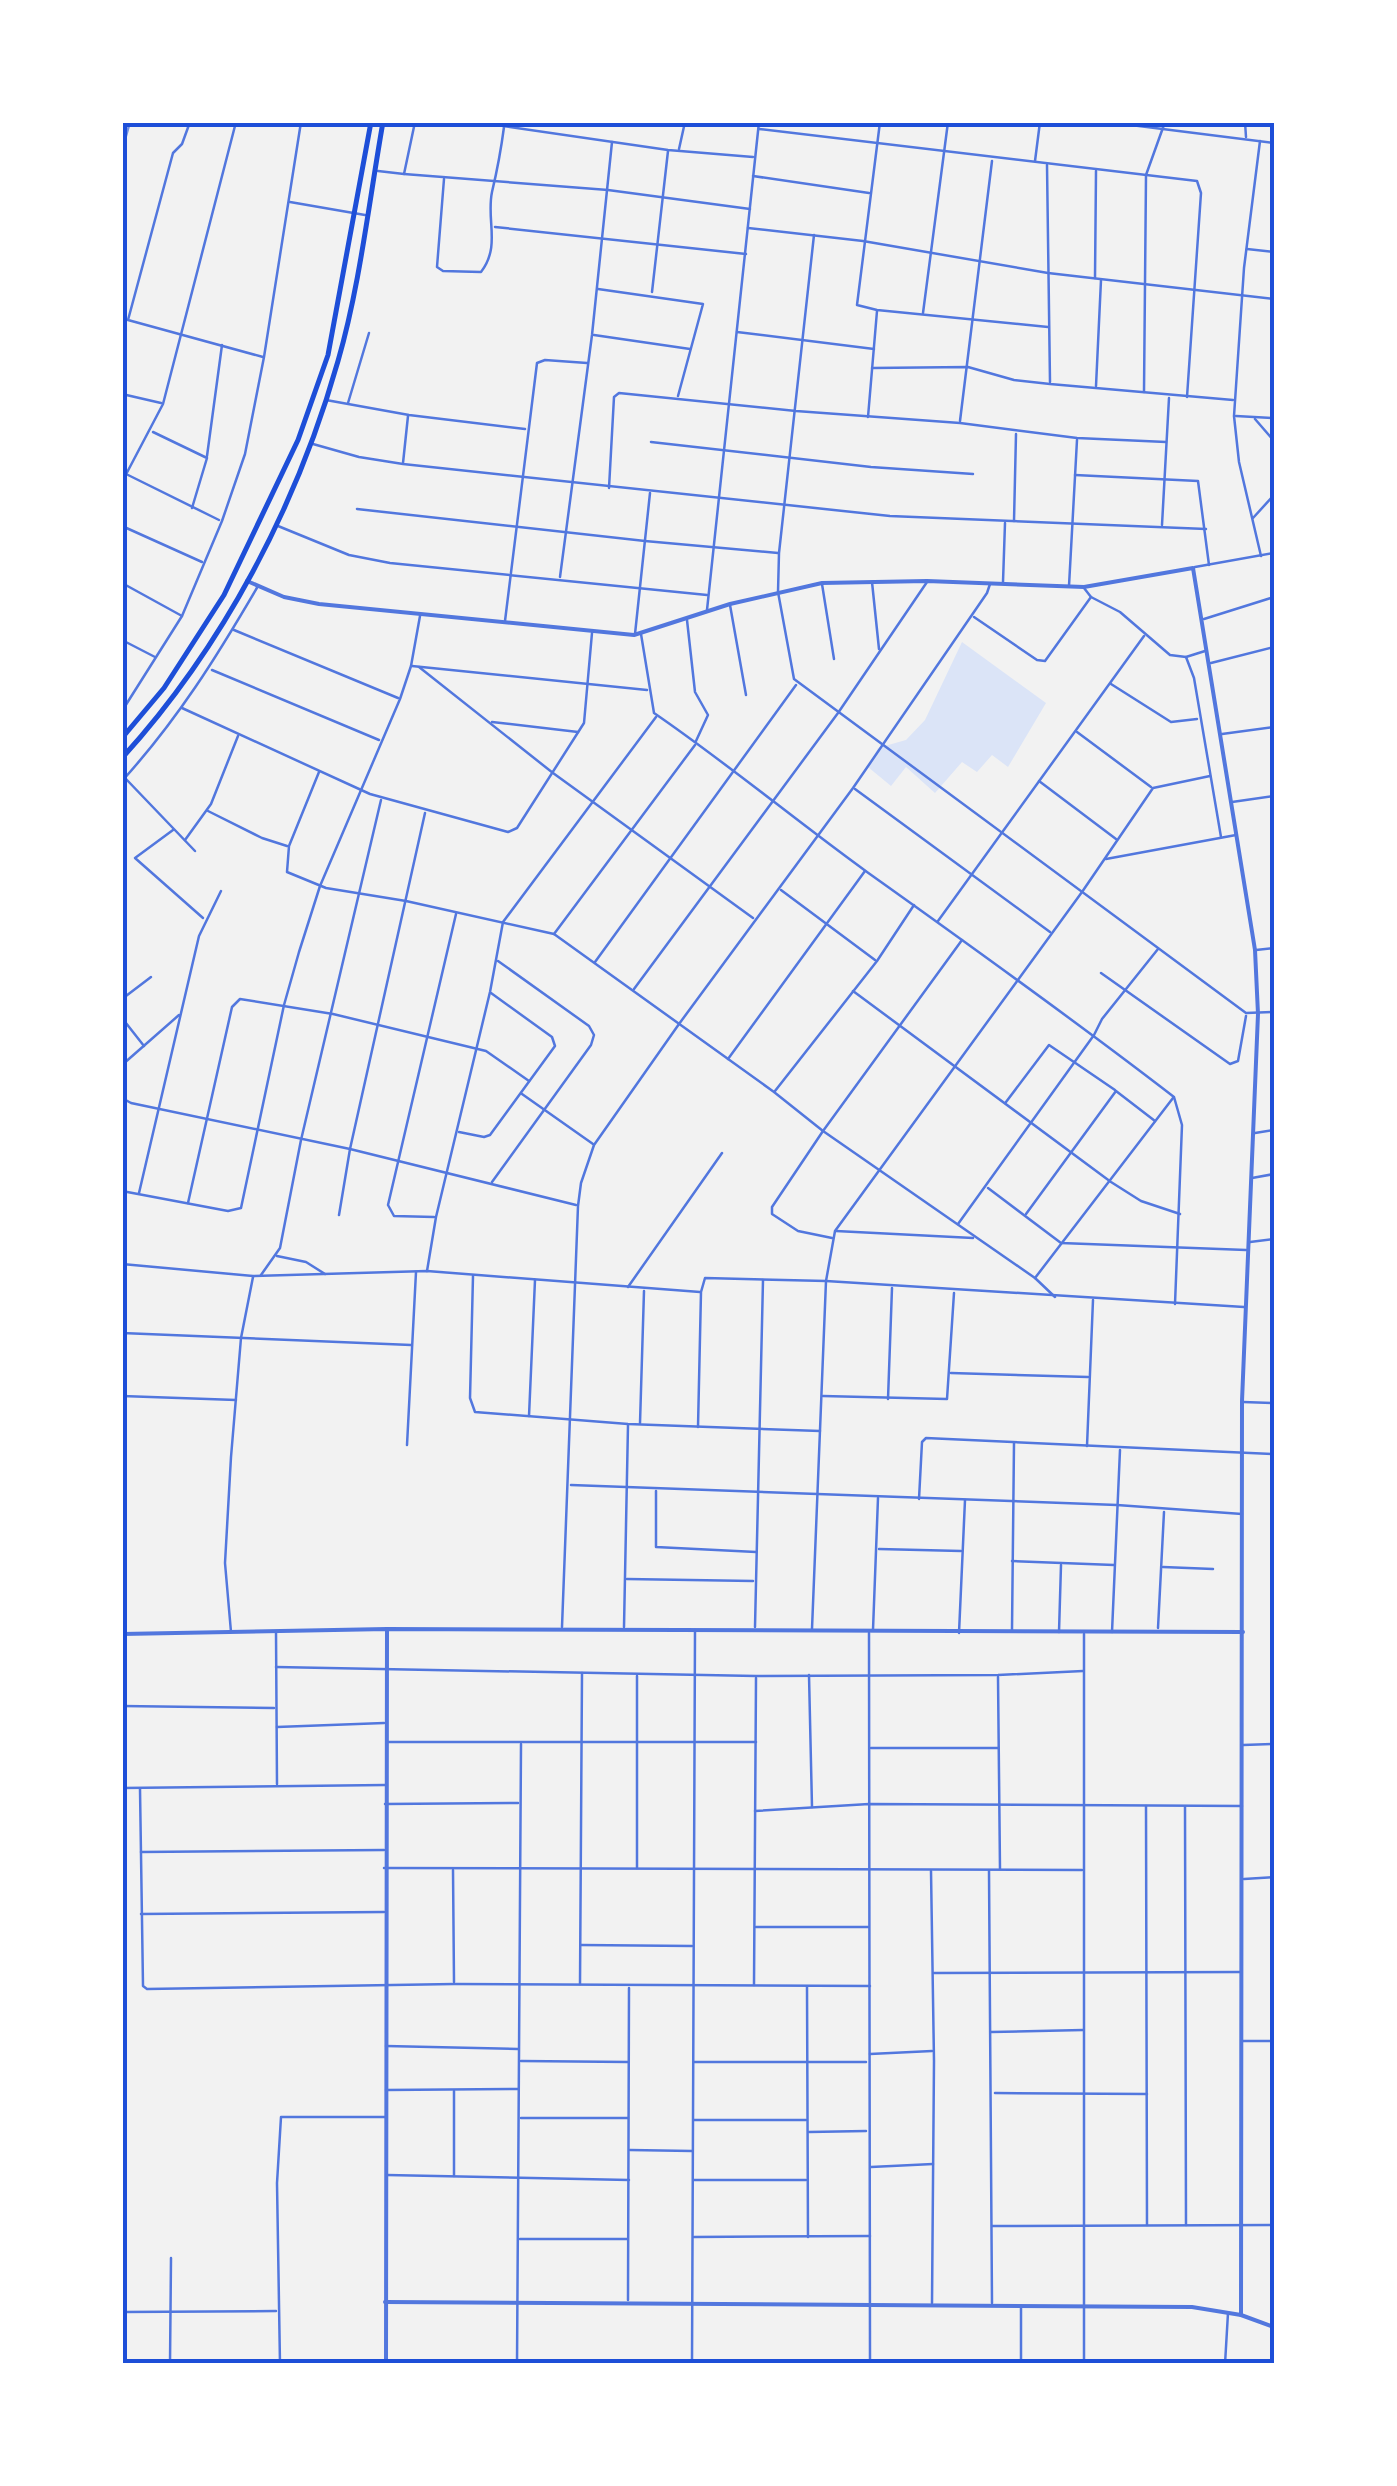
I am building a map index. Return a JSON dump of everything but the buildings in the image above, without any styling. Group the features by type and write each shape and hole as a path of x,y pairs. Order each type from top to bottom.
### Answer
{"main road":[{"path":"122,738 164,688 198,637 224,595 280,483 328,355 371,122"},
{"path":"122,758 171,703 246,581 312,444 340,357 383,122"}],"street":[{"path":"190,122 182,144 173,153 128,317 130,322 264,358"},
{"path":"122,482 163,404 236,122"},
{"path":"122,711 182,616 222,522 246,450 301,122"},
{"path":"404,174 414,122"},
{"path":"476,122 668,150 755,157"},
{"path":"679,150 685,122"},
{"path":"707,612 760,122"},
{"path":"880,122 856,301 860,306 1048,327"},
{"path":"922,314 948,122"},
{"path":"1035,162 1040,122"},
{"path":"1108,122 1274,143"},
{"path":"1144,392 1142,282 1146,175 1165,122"},
{"path":"1245,122 1246,138"},
{"path":"444,178 440,270 481,272 492,250 492,196 498,180 504,127"},
{"path":"758,129 1190,179 1200,185 1187,397"},
{"path":"1260,141 1234,416 1239,462 1260,556"},
{"path":"560,579 598,289 612,142"},
{"path":"652,295 668,150"},
{"path":"960,423 992,158"},
{"path":"1047,164 1050,384"},
{"path":"374,170 608,190 750,209"},
{"path":"1096,170 1096,386"},
{"path":"753,176 870,193"},
{"path":"290,202 366,215"},
{"path":"494,227 746,254"},
{"path":"748,228 863,241 1048,273 1274,300"},
{"path":"814,234 779,553 778,592 797,684 884,744 1000,834 1246,1013 1274,1012"},
{"path":"1247,249 1274,252"},
{"path":"598,289 703,304 677,397"},
{"path":"868,417 877,310"},
{"path":"736,332 874,348"},
{"path":"347,404 370,333"},
{"path":"592,334 691,349"},
{"path":"192,508 206,458 222,346"},
{"path":"505,624 508,574 537,363 545,360 589,364"},
{"path":"872,368 968,367 1014,380 1235,400"},
{"path":"608,488 616,393 960,423 1077,438 1166,442"},
{"path":"122,394 163,404"},
{"path":"1162,526 1169,396"},
{"path":"326,400 408,415 527,429"},
{"path":"403,464 408,415"},
{"path":"1234,416 1274,418"},
{"path":"1254,418 1274,442"},
{"path":"151,431 206,458"},
{"path":"1014,522 1016,431"},
{"path":"1069,586 1077,438"},
{"path":"651,442 973,474"},
{"path":"312,444 403,464 718,500 890,516 1206,529"},
{"path":"125,473 222,522"},
{"path":"1075,475 1198,481 1210,565"},
{"path":"650,492 638,589 638,635 652,710 1174,1097 1182,1125 1175,1304"},
{"path":"1252,519 1274,495"},
{"path":"357,509 779,553"},
{"path":"1003,582 1005,522"},
{"path":"274,525 350,555 390,563 708,596"},
{"path":"122,526 204,562"},
{"path":"246,581 304,601 420,616 638,635 730,604 822,583 1003,582 1084,587 1274,553"},
{"path":"1194,568 1254,950 1258,1014 1242,1402 1241,2314"},
{"path":"872,581 880,653"},
{"path":"632,991 838,713 927,581"},
{"path":"562,1630 578,1206 594,1145 854,788 972,616 990,582"},
{"path":"122,583 182,616"},
{"path":"822,583 834,659"},
{"path":"195,850 124,780 210,669 258,586"},
{"path":"1084,587 1091,598 1120,612 1170,655 1186,657 1208,650"},
{"path":"1202,619 1274,597"},
{"path":"972,616 1036,660 1045,661 1091,598"},
{"path":"730,604 746,695"},
{"path":"122,1191 228,1211 240,1208 284,1006 320,886 400,699 420,616"},
{"path":"554,934 695,743 708,718 695,692 686,620"},
{"path":"233,629 400,699"},
{"path":"182,708 381,798 514,831 580,732 586,710 592,633"},
{"path":"938,921 1144,636"},
{"path":"122,640 156,658"},
{"path":"1210,663 1274,648"},
{"path":"1186,657 1194,678 1221,837"},
{"path":"411,666 649,690"},
{"path":"418,667 552,772 755,920"},
{"path":"210,669 382,742"},
{"path":"1110,683 1172,722 1199,718"},
{"path":"594,963 797,684"},
{"path":"427,1271 503,922 657,715"},
{"path":"489,722 580,732"},
{"path":"1220,734 1274,726"},
{"path":"1076,731 1152,788"},
{"path":"185,840 208,810 238,736"},
{"path":"320,772 289,846 285,870 320,886 406,900 554,934 822,1131 1036,1278 1055,1297"},
{"path":"812,1631 826,1282 835,1231 1082,892 1152,788 1210,776"},
{"path":"1039,781 1117,840"},
{"path":"854,788 1050,933"},
{"path":"1232,802 1274,796"},
{"path":"260,1276 280,1248 301,1140 381,798"},
{"path":"208,810 262,838 289,846"},
{"path":"338,1214 425,811"},
{"path":"174,830 134,858 204,919"},
{"path":"1105,859 1237,835"},
{"path":"728,1059 866,870"},
{"path":"780,889 877,961"},
{"path":"139,1195 204,919 221,891"},
{"path":"774,1092 877,961 914,904"},
{"path":"436,1218 394,1216 388,1205 456,912"},
{"path":"832,1238 798,1231 771,1211 822,1131 963,939"},
{"path":"1254,950 1274,948"},
{"path":"957,1226 1158,950"},
{"path":"491,1184 591,1044 593,1031 497,960"},
{"path":"1100,973 1230,1064 1238,1061 1241,1054 1246,1013"},
{"path":"122,999 151,976"},
{"path":"853,991 1111,1182 1141,1201 1180,1214"},
{"path":"456,1131 488,1136 552,1052 554,1040 490,992"},
{"path":"188,1205 234,1003 245,999 333,1014 475,1049 492,1054 530,1081"},
{"path":"122,1065 180,1014"},
{"path":"122,1018 145,1047"},
{"path":"1004,1104 1048,1045 1156,1122"},
{"path":"1025,1214 1116,1091"},
{"path":"522,1094 594,1145"},
{"path":"1036,1278 1174,1097"},
{"path":"122,1098 206,1121 350,1149 578,1206"},
{"path":"1253,1133 1274,1130"},
{"path":"627,1288 722,1153"},
{"path":"1251,1178 1274,1174"},
{"path":"986,1186 1061,1243 1248,1250"},
{"path":"835,1231 975,1238"},
{"path":"1248,1242 1274,1239"},
{"path":"276,1256 306,1262 325,1274"},
{"path":"122,1264 254,1276 427,1271 702,1292"},
{"path":"408,1446 416,1271"},
{"path":"473,1274 475,1412 628,1424 821,1431"},
{"path":"230,1632 225,1563 241,1338 254,1276"},
{"path":"698,1427 705,1278 1244,1307"},
{"path":"528,1416 534,1279"},
{"path":"754,1629 763,1279"},
{"path":"888,1399 892,1287"},
{"path":"640,1424 644,1290"},
{"path":"823,1396 947,1399 954,1291"},
{"path":"1087,1446 1093,1299"},
{"path":"122,1333 411,1344"},
{"path":"950,1373 1090,1377"},
{"path":"122,1396 237,1400"},
{"path":"1242,1402 1274,1403"},
{"path":"624,1630 628,1424"},
{"path":"919,1499 923,1438 1274,1454"},
{"path":"1012,1632 1014,1442"},
{"path":"1112,1632 1120,1449"},
{"path":"570,1485 1117,1505 1242,1514"},
{"path":"656,1489 656,1547 757,1552"},
{"path":"870,2364 868,1675 878,1497"},
{"path":"959,1633 965,1500"},
{"path":"1158,1632 1164,1510"},
{"path":"876,1549 963,1551"},
{"path":"1012,1562 1116,1565"},
{"path":"1059,1632 1061,1563"},
{"path":"1161,1567 1213,1569"},
{"path":"624,1579 755,1581"},
{"path":"122,1634 387,1629 1244,1632"},
{"path":"386,2364 387,1629"},
{"path":"692,2364 695,1630"},
{"path":"276,1631 277,1787"},
{"path":"1084,1632 1084,2364"},
{"path":"276,1667 756,1676 998,1676 1083,1670"},
{"path":"580,1985 582,1673"},
{"path":"636,1674 637,1869"},
{"path":"754,1986 756,1676"},
{"path":"809,1676 812,1808"},
{"path":"998,1676 1000,1870"},
{"path":"122,1706 276,1708"},
{"path":"275,1727 386,1723"},
{"path":"385,1742 756,1742"},
{"path":"517,2364 522,1744"},
{"path":"1243,1745 1274,1744"},
{"path":"869,1748 999,1748"},
{"path":"122,1788 384,1785"},
{"path":"140,1789 147,1989 454,1984 870,1986"},
{"path":"385,1804 520,1803"},
{"path":"755,1811 869,1804 1243,1806"},
{"path":"1146,1804 1148,2225"},
{"path":"1185,1806 1186,2224"},
{"path":"142,1852 384,1850"},
{"path":"384,1868 1082,1870"},
{"path":"453,1868 454,1984"},
{"path":"931,1869 932,2305"},
{"path":"990,1869 992,2305"},
{"path":"1244,1878 1274,1878"},
{"path":"142,1914 384,1912"},
{"path":"754,1927 870,1928"},
{"path":"581,1945 694,1946"},
{"path":"932,1973 1243,1972"},
{"path":"806,1986 808,2237"},
{"path":"628,2305 629,1987"},
{"path":"991,2032 1084,2030"},
{"path":"1244,2041 1274,2041"},
{"path":"385,2046 519,2049"},
{"path":"870,2054 934,2051"},
{"path":"520,2060 630,2062"},
{"path":"693,2062 868,2062"},
{"path":"385,2090 520,2089"},
{"path":"454,2090 454,2176"},
{"path":"992,2092 1148,2094"},
{"path":"280,2364 277,2183 281,2118 385,2116"},
{"path":"520,2118 629,2118"},
{"path":"694,2120 807,2120"},
{"path":"807,2132 868,2131"},
{"path":"629,2150 694,2152"},
{"path":"869,2167 934,2164"},
{"path":"386,2175 629,2180"},
{"path":"694,2180 807,2180"},
{"path":"992,2226 1274,2226"},
{"path":"692,2237 870,2236"},
{"path":"519,2239 629,2239"},
{"path":"170,2364 172,2258"},
{"path":"385,2302 1192,2307 1241,2314 1274,2327"},
{"path":"1021,2305 1022,2364"},
{"path":"122,2312 278,2311"},
{"path":"1226,2364 1228,2312"}],"shaded area":[{"path":"962,642 1046,703 1008,767 992,755 977,772 962,762 935,793 906,767 891,786 868,767 878,748 906,740 925,720"}],"railway":[{"path":"122,150 130,122"}]}
